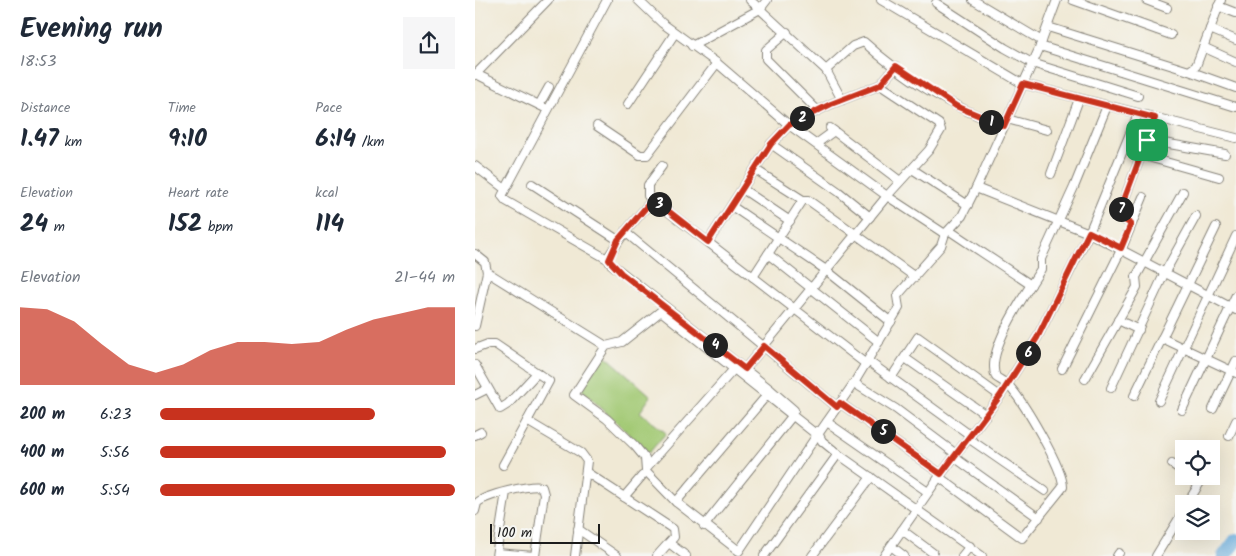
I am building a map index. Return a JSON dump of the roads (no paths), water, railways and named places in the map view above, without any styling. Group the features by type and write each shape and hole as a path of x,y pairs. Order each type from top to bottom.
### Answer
{"street":[{"path":"547,109 476,74 548,0"},
{"path":"607,0 547,109 505,190 503,199 609,260 616,269 745,369 819,433 822,441 838,454 982,556"},
{"path":"638,0 675,33 717,63 789,125 887,196 1031,285"},
{"path":"750,0 787,32 826,70 842,100"},
{"path":"692,46 760,9 767,0"},
{"path":"881,0 1023,84 1236,138"},
{"path":"973,0 1041,44 1236,107"},
{"path":"819,433 854,383 899,308 897,296 941,246 948,233 963,216 1041,44 1057,0"},
{"path":"1073,0 1171,35"},
{"path":"1147,0 1167,8"},
{"path":"936,3 1005,48 1032,63 1138,96"},
{"path":"1189,71 1196,66 1219,3 1236,13"},
{"path":"1048,27 1189,71 1236,88"},
{"path":"1210,29 1236,40"},
{"path":"787,32 766,50 767,59 817,110"},
{"path":"628,104 675,33"},
{"path":"826,70 861,41 956,106 1005,123 1047,130"},
{"path":"1203,47 1236,62"},
{"path":"597,126 640,155 647,156 717,63"},
{"path":"708,242 744,190 771,144 789,125 817,110 880,85 896,66"},
{"path":"745,369 870,216 935,141 941,126 880,85"},
{"path":"539,105 549,87"},
{"path":"1051,174 1079,98"},
{"path":"625,232 839,405 940,475 1022,538 1063,485 1042,437 1020,400 1008,384 996,377 993,360 999,344 1041,269 1041,259 1107,106"},
{"path":"884,556 940,475 1000,396 1037,338 1089,232 1138,114"},
{"path":"1131,224 1118,216 1155,118"},
{"path":"816,144 832,130 900,181"},
{"path":"1147,140 1225,154"},
{"path":"771,144 870,216"},
{"path":"1141,155 1219,178"},
{"path":"475,166 505,190"},
{"path":"662,166 647,188 647,194 794,309 1045,492"},
{"path":"912,168 968,205"},
{"path":"756,170 803,200 813,202 915,277"},
{"path":"532,184 618,240"},
{"path":"976,188 1089,232 1232,308"},
{"path":"744,190 790,221"},
{"path":"1085,379 1137,286 1136,277 1144,260 1183,192"},
{"path":"1062,369 1121,248 1143,197"},
{"path":"609,260 618,240 653,199"},
{"path":"753,277 803,200"},
{"path":"733,207 826,270 891,322"},
{"path":"1111,388 1165,272 1197,216"},
{"path":"1133,396 1216,227"},
{"path":"1159,401 1236,236"},
{"path":"475,254 485,262 487,272 478,301 475,326"},
{"path":"768,254 879,342"},
{"path":"487,272 605,346"},
{"path":"1182,410 1232,308 1236,295"},
{"path":"661,311 817,435 739,551 704,526 676,502 646,470 645,458 626,436 574,395 605,346 622,342 661,311"},
{"path":"1118,320 1139,330"},
{"path":"891,378 918,337 1000,396"},
{"path":"1162,338 1234,372"},
{"path":"475,349 488,344 495,344 549,380 503,465"},
{"path":"905,358 986,415"},
{"path":"1213,408 1234,372 1236,361"},
{"path":"475,365 497,406 501,409 537,373"},
{"path":"647,467 734,368"},
{"path":"854,383 896,409 1039,518"},
{"path":"475,395 487,389"},
{"path":"676,502 767,395"},
{"path":"704,526 793,415"},
{"path":"527,421 581,453 587,461 575,556"},
{"path":"1229,436 1236,421"},
{"path":"827,422 928,492"},
{"path":"764,556 838,454"},
{"path":"586,472 673,529 675,534 657,556"},
{"path":"624,497 642,476"},
{"path":"812,556 871,477"},
{"path":"475,511 479,500 506,492 537,486 543,489 535,556 496,554 506,492"},
{"path":"1156,556 1175,525"},
{"path":"579,529 617,556"},
{"path":"902,530 933,554"},
{"path":"669,543 686,556"},
{"path":"891,546 904,556"},
{"path":"962,556 970,546"}],"waterway":[{"path":"1224,556 1236,540"}]}
